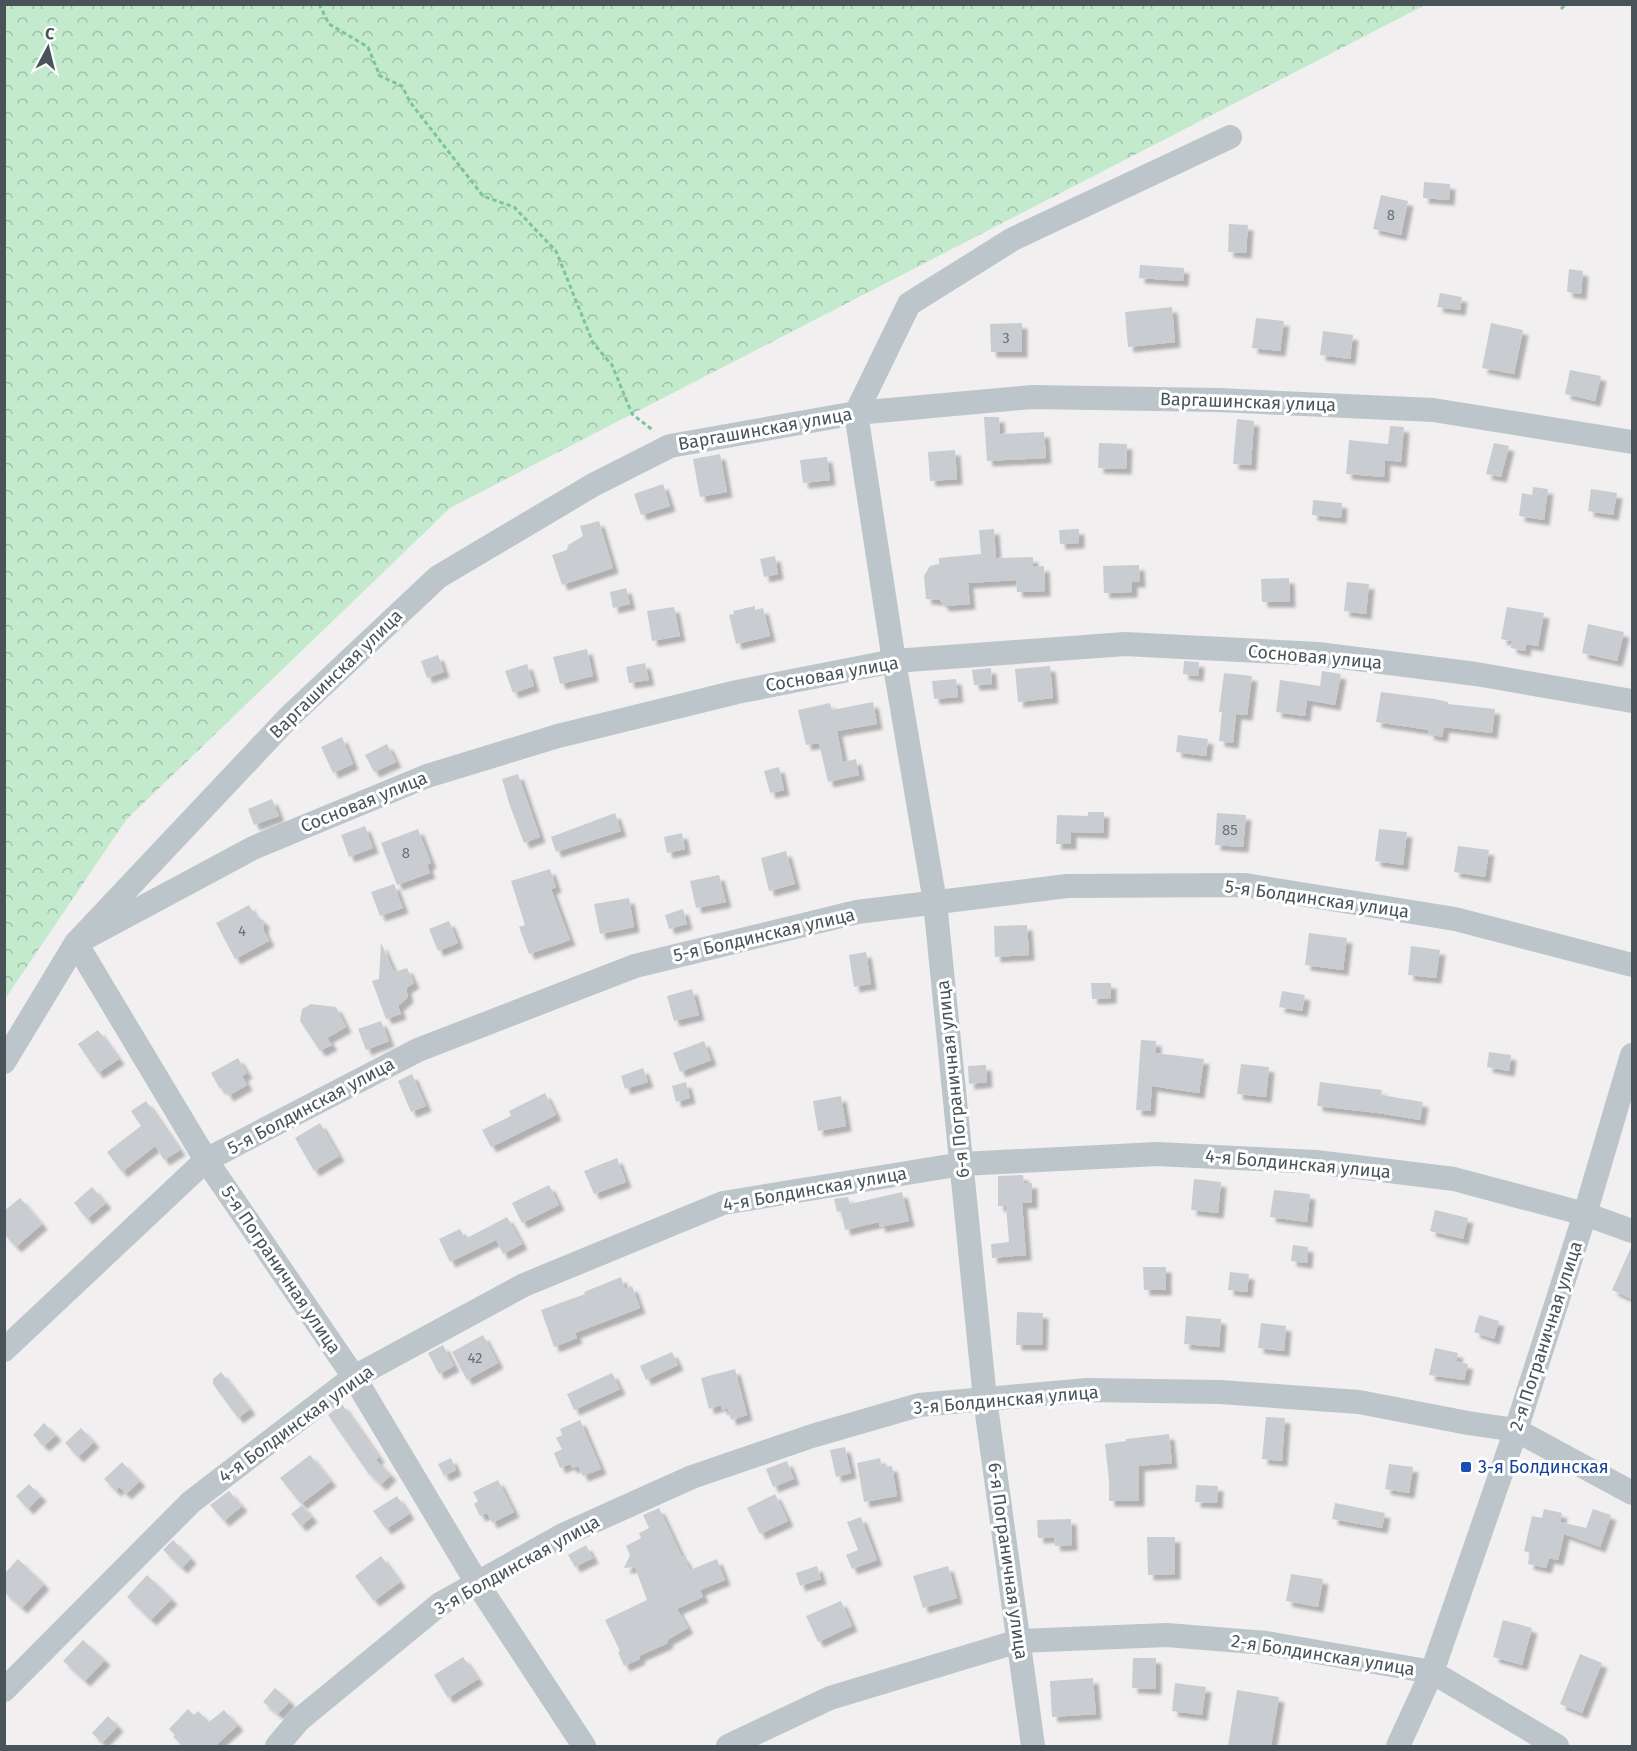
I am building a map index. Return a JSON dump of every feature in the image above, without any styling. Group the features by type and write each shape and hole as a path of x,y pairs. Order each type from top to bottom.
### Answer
{"street":[{"path":"856,413 909,304 1013,239 1230,137"},
{"name":"Варгашинская улица","path":"4,1062 76,943 289,717 438,577 593,485 670,446 856,413 1032,397 1218,400 1433,410 1632,442"},
{"name":"6-я Пограничная улица","path":"856,413 934,902 985,1399 1033,1746"},
{"name":"Сосновая улица","path":"76,943 253,848 426,776 558,736 726,694 894,661 1125,644 1318,654 1476,674 1632,701"},
{"name":"5-я Болдинская улица","path":"4,1350 206,1160 418,1050 635,966 857,912 1067,886 1245,885 1455,919 1632,964"},
{"name":"5-я Пограничная улица","path":"76,943 206,1160 354,1377 477,1583 584,1746"},
{"name":"2-я Пограничная улица","path":"1398,1746 1432,1672 1516,1430 1586,1214 1632,1055"},
{"name":"4-я Болдинская улица","path":"4,1690 190,1502 354,1377 524,1285 723,1203 962,1164 1157,1154 1316,1162 1454,1179 1586,1214 1632,1231"},
{"name":"3-я Болдинская улица","path":"277,1746 300,1720 440,1604 563,1535 692,1476 812,1436 919,1405 1087,1390 1220,1392 1359,1402 1516,1430 1632,1493"},
{"name":"2-я Болдинская улица","path":"728,1746 830,1698 1019,1641 1167,1635 1266,1643 1432,1672 1557,1746"}],"path":[{"path":"319,4 329,24 368,47 380,76 402,86 410,102 483,196 514,207 556,251 593,343 612,365 632,414 654,431"},
{"path":"1561,9 1566,4"}],"green space":[{"path":"5,4 1425,5 450,508 126,820 5,999"}],"building":[{"path":"1424,182 1450,184 1449,200 1423,198"},
{"path":"1381,195 1408,201 1401,235 1373,229"},
{"path":"1229,224 1248,225 1246,253 1228,252"},
{"path":"1140,265 1184,268 1183,281 1139,278"},
{"path":"1569,269 1583,271 1581,294 1567,292"},
{"path":"1440,293 1462,297 1460,310 1437,307"},
{"path":"1172,307 1175,342 1128,347 1125,312"},
{"path":"1256,318 1284,321 1280,351 1252,348"},
{"path":"1022,323 1022,352 991,352 990,324"},
{"path":"1491,323 1523,330 1514,374 1482,368"},
{"path":"1323,331 1353,335 1350,359 1320,355"},
{"path":"1570,370 1601,376 1595,401 1565,394"},
{"path":"984,417 999,417 1000,434 1044,432 1046,458 987,461"},
{"path":"1237,419 1254,421 1251,465 1233,464"},
{"path":"1390,426 1404,427 1401,462 1385,460 1384,477 1346,474 1349,440 1388,444"},
{"path":"1099,443 1127,444 1126,469 1098,468"},
{"path":"1494,443 1509,446 1501,477 1486,474"},
{"path":"955,450 957,479 930,481 928,452"},
{"path":"720,454 727,492 700,497 693,459"},
{"path":"827,457 830,480 803,483 800,460"},
{"path":"663,484 670,506 641,515 634,494"},
{"path":"1533,487 1548,489 1544,520 1519,516 1522,493 1532,495"},
{"path":"1591,489 1617,493 1613,515 1588,511"},
{"path":"1313,500 1342,503 1341,518 1312,515"},
{"path":"599,521 613,568 562,585 552,555 567,550 568,545 583,536 580,526"},
{"path":"994,529 996,558 1033,557 1033,567 1044,566 1045,591 1017,592 1016,580 968,583 970,604 944,606 940,600 926,599 924,576 930,566 939,564 939,558 981,554 979,530"},
{"path":"1079,529 1079,543 1060,544 1059,530"},
{"path":"775,556 778,574 764,577 760,559"},
{"path":"1139,565 1140,582 1132,582 1132,592 1104,593 1103,566"},
{"path":"1289,578 1290,602 1262,602 1261,579"},
{"path":"1347,582 1369,584 1366,614 1344,611"},
{"path":"626,588 630,604 613,608 610,592"},
{"path":"755,606 755,610 763,608 770,636 736,644 729,615 734,614 733,611"},
{"path":"674,607 680,636 652,641 647,611"},
{"path":"1507,607 1544,613 1538,646 1526,644 1525,651 1511,648 1512,641 1501,639"},
{"path":"1588,624 1624,632 1617,661 1582,653"},
{"path":"587,649 593,676 560,684 553,657"},
{"path":"438,655 444,672 427,678 421,661"},
{"path":"1184,661 1199,662 1198,676 1183,674"},
{"path":"645,663 649,680 629,683 626,667"},
{"path":"527,664 534,686 513,693 505,671"},
{"path":"1050,666 1053,698 1018,702 1015,669"},
{"path":"991,668 992,684 974,685 972,670"},
{"path":"1322,671 1341,674 1335,705 1307,700 1305,716 1276,712 1280,680 1320,686"},
{"path":"1224,673 1252,676 1247,715 1236,714 1233,743 1219,741 1222,712 1219,712"},
{"path":"956,679 958,697 934,699 932,681"},
{"path":"1381,692 1435,699 1448,702 1448,704 1495,709 1492,733 1444,727 1442,737 1428,734 1429,730 1376,722"},
{"path":"873,702 877,724 837,731 843,762 856,759 859,775 828,782 819,743 806,745 798,710 830,703 832,710"},
{"path":"1178,735 1208,739 1206,756 1176,752"},
{"path":"342,737 353,764 333,773 321,747"},
{"path":"387,744 396,762 374,772 365,755"},
{"path":"779,767 784,790 770,793 764,771"},
{"path":"518,774 540,837 524,843 502,779"},
{"path":"272,799 279,816 254,825 248,809"},
{"path":"1088,812 1104,812 1103,833 1071,832 1071,844 1056,844 1057,815 1088,816"},
{"path":"615,813 621,831 556,852 551,837"},
{"path":"1217,813 1246,815 1243,847 1215,845"},
{"path":"365,826 373,848 349,857 341,835"},
{"path":"418,829 431,863 427,865 430,873 397,885 381,843"},
{"path":"1379,829 1407,832 1403,865 1375,861"},
{"path":"682,833 685,849 667,853 664,837"},
{"path":"1458,846 1489,850 1485,877 1454,872"},
{"path":"786,851 795,884 769,891 761,858"},
{"path":"550,869 556,887 551,889 570,940 529,954 519,927 525,925 511,881"},
{"path":"719,875 726,902 696,908 690,881"},
{"path":"394,884 403,908 380,916 371,892"},
{"path":"629,898 634,927 600,934 594,904"},
{"path":"249,905 254,914 264,921 263,929 269,941 235,959 216,923"},
{"path":"683,909 687,924 669,929 665,915"},
{"path":"449,921 458,943 438,951 429,929"},
{"path":"1027,925 1029,955 995,957 994,926"},
{"path":"1309,933 1347,938 1343,970 1305,965"},
{"path":"381,943 394,972 407,968 414,983 406,988 408,997 398,1006 401,1014 386,1019 372,981 379,979"},
{"path":"1411,946 1440,950 1436,978 1408,975"},
{"path":"866,952 871,984 854,987 849,955"},
{"path":"1091,983 1111,983 1111,998 1092,999"},
{"path":"692,989 699,1015 674,1021 667,996"},
{"path":"1282,991 1305,995 1302,1011 1279,1007"},
{"path":"311,1004 336,1007 346,1027 327,1038 332,1045 320,1051 300,1021 302,1009"},
{"path":"381,1021 389,1041 366,1050 358,1029"},
{"path":"98,1030 119,1059 98,1073 78,1044"},
{"path":"1141,1040 1156,1041 1156,1053 1204,1059 1199,1093 1152,1086 1150,1111 1136,1110"},
{"path":"704,1041 711,1060 680,1072 673,1053"},
{"path":"1489,1052 1511,1055 1509,1071 1487,1067"},
{"path":"238,1058 247,1073 242,1076 247,1085 228,1096 223,1087 220,1089 211,1073"},
{"path":"1241,1064 1269,1067 1266,1097 1237,1094"},
{"path":"986,1065 987,1082 969,1084 968,1066"},
{"path":"643,1068 648,1082 625,1089 621,1076"},
{"path":"412,1074 426,1106 411,1112 398,1081"},
{"path":"686,1082 690,1098 676,1102 672,1086"},
{"path":"1320,1082 1382,1090 1381,1095 1423,1102 1420,1120 1317,1106"},
{"path":"545,1093 556,1115 491,1147 482,1130 511,1116 509,1111"},
{"path":"841,1096 846,1126 818,1131 813,1101"},
{"path":"146,1101 180,1150 164,1160 155,1146 122,1172 107,1152 141,1126 131,1111"},
{"path":"320,1123 339,1156 314,1171 295,1138"},
{"path":"617,1158 626,1182 594,1194 584,1171"},
{"path":"1023,1175 1024,1183 1032,1183 1032,1203 1022,1203 1026,1255 992,1258 991,1244 1009,1242 1006,1206 998,1206 998,1176"},
{"path":"1194,1179 1221,1182 1218,1213 1191,1210"},
{"path":"549,1185 559,1205 522,1223 512,1203"},
{"path":"92,1187 106,1203 87,1219 74,1203"},
{"path":"1274,1190 1310,1194 1307,1222 1270,1217"},
{"path":"902,1192 909,1221 880,1227 879,1222 845,1230 841,1211 837,1212 834,1199 848,1197 850,1204"},
{"path":"20,1198 42,1224 16,1247 4,1234 4,1211"},
{"path":"1435,1210 1468,1218 1463,1239 1430,1231"},
{"path":"507,1217 522,1244 503,1254 496,1240 450,1262 439,1239 460,1229 465,1239"},
{"path":"1293,1245 1308,1247 1307,1263 1291,1261"},
{"path":"1632,1245 1632,1299 1612,1290"},
{"path":"1143,1267 1166,1267 1166,1290 1144,1290"},
{"path":"1230,1272 1249,1274 1247,1292 1228,1290"},
{"path":"621,1277 625,1289 632,1286 640,1308 575,1333 577,1338 554,1347 541,1310 585,1294 584,1292"},
{"path":"1017,1312 1043,1313 1042,1345 1016,1345"},
{"path":"1479,1315 1499,1321 1494,1339 1474,1332"},
{"path":"1186,1316 1221,1319 1219,1347 1184,1344"},
{"path":"1261,1323 1286,1326 1284,1351 1258,1348"},
{"path":"483,1335 498,1363 467,1380 452,1352"},
{"path":"443,1345 454,1366 439,1374 428,1353"},
{"path":"1435,1348 1458,1353 1456,1361 1468,1364 1464,1380 1429,1375"},
{"path":"672,1352 678,1365 646,1380 640,1366"},
{"path":"735,1369 747,1415 731,1420 728,1408 722,1410 721,1405 709,1409 701,1378"},
{"path":"221,1372 250,1409 238,1418 213,1384 213,1379"},
{"path":"612,1373 620,1389 574,1410 567,1394"},
{"path":"342,1404 379,1457 376,1460 391,1475 381,1485 368,1473 328,1415"},
{"path":"1266,1417 1285,1418 1282,1461 1262,1459"},
{"path":"580,1420 601,1469 583,1476 578,1466 572,1468 570,1464 560,1468 554,1453 562,1449 556,1438 562,1435 560,1429"},
{"path":"44,1423 56,1435 44,1446 33,1435"},
{"path":"81,1428 94,1442 78,1457 65,1443"},
{"path":"1169,1434 1172,1463 1139,1466 1139,1501 1109,1501 1105,1444"},
{"path":"845,1447 851,1473 836,1477 830,1450"},
{"path":"310,1455 331,1481 301,1504 280,1478"},
{"path":"451,1458 456,1470 444,1476 438,1464"},
{"path":"880,1458 882,1467 892,1466 897,1496 864,1502 857,1463"},
{"path":"787,1461 794,1479 773,1487 766,1469"},
{"path":"122,1462 140,1481 126,1494 119,1487 116,1491 104,1479"},
{"path":"1389,1464 1413,1467 1409,1493 1385,1489"},
{"path":"498,1480 514,1512 492,1523 487,1513 480,1516 474,1504 478,1501 473,1492"},
{"path":"29,1484 41,1496 28,1509 16,1496"},
{"path":"1196,1485 1218,1486 1217,1503 1195,1502"},
{"path":"229,1491 242,1506 224,1521 210,1505"},
{"path":"775,1494 788,1521 760,1534 747,1508"},
{"path":"397,1496 409,1514 386,1529 373,1511"},
{"path":"1335,1503 1385,1513 1382,1528 1332,1519"},
{"path":"302,1505 312,1517 301,1526 291,1514"},
{"path":"659,1508 690,1570 717,1559 725,1580 700,1590 703,1597 677,1609 688,1628 667,1640 668,1643 639,1656 640,1659 624,1666 618,1652 620,1651 605,1620 647,1600 635,1567 624,1568 630,1555 626,1546 641,1538 639,1533 649,1528 643,1515"},
{"path":"1544,1509 1562,1513 1560,1522 1586,1528 1593,1509 1611,1515 1600,1547 1564,1534 1558,1560 1549,1558 1546,1568 1528,1564 1530,1553 1524,1551 1532,1516 1542,1518"},
{"path":"861,1517 877,1560 852,1569 846,1555 858,1550 847,1522"},
{"path":"1071,1519 1072,1545 1055,1546 1054,1537 1038,1538 1037,1520"},
{"path":"1147,1537 1175,1537 1175,1574 1148,1575"},
{"path":"173,1540 191,1558 182,1568 163,1550"},
{"path":"586,1545 593,1558 575,1567 568,1555"},
{"path":"381,1556 400,1582 374,1601 355,1576"},
{"path":"18,1559 44,1584 22,1608 4,1592 4,1574"},
{"path":"817,1566 821,1579 800,1586 796,1573"},
{"path":"948,1566 957,1598 923,1608 913,1576"},
{"path":"1291,1574 1323,1579 1318,1607 1286,1601"},
{"path":"147,1575 172,1599 151,1620 127,1597"},
{"path":"841,1601 852,1626 818,1642 806,1616"},
{"path":"1503,1620 1532,1628 1522,1665 1493,1657"},
{"path":"83,1640 105,1660 85,1681 63,1661"},
{"path":"1580,1654 1602,1663 1582,1713 1560,1704"},
{"path":"463,1657 478,1679 448,1698 434,1675"},
{"path":"1133,1658 1156,1658 1156,1689 1132,1688"},
{"path":"1093,1678 1096,1714 1052,1717 1050,1681"},
{"path":"1175,1683 1206,1687 1202,1715 1172,1711"},
{"path":"275,1688 290,1701 278,1714 263,1702"},
{"path":"1237,1690 1279,1697 1271,1746 1228,1746"},
{"path":"188,1709 194,1715 198,1711 209,1722 224,1710 238,1725 215,1746 183,1746 173,1737 175,1735 169,1729"},
{"path":"108,1716 118,1726 102,1743 92,1733"}],"place":[{"name":"3-я Болдинская","path":"1466,1467"}]}
